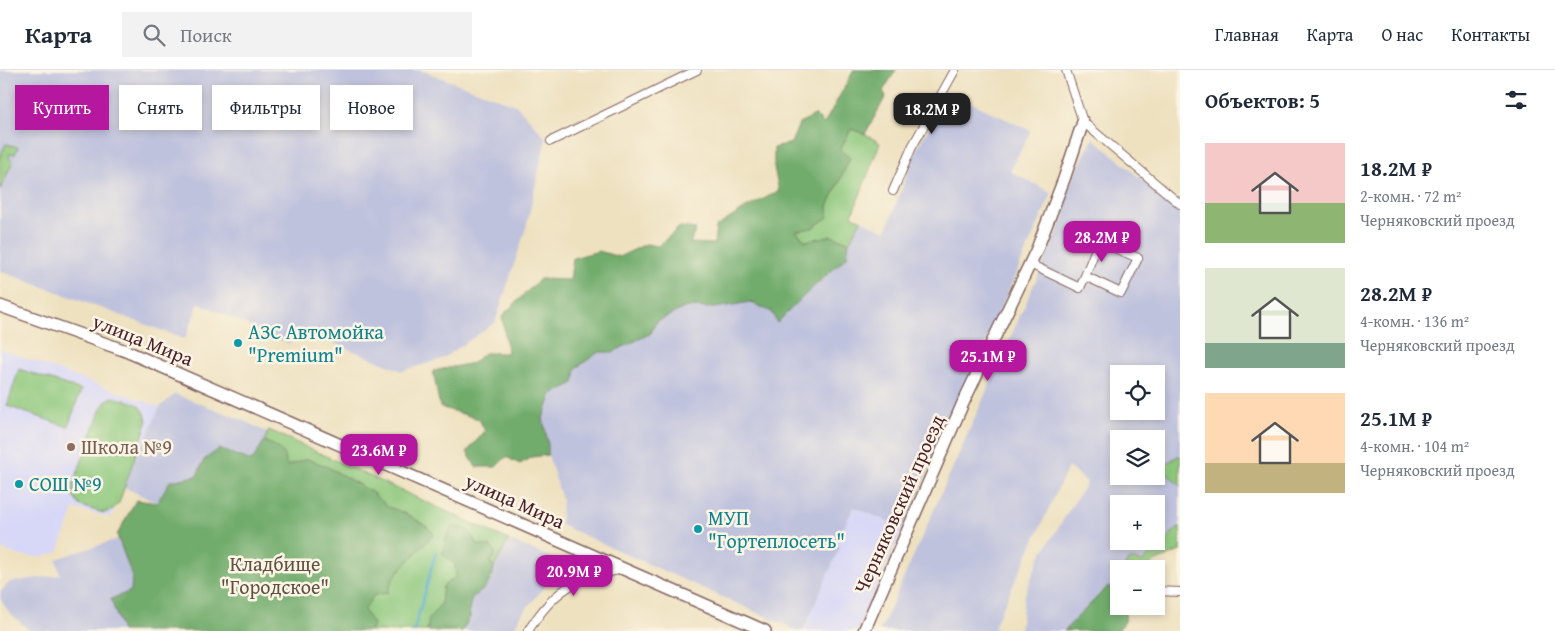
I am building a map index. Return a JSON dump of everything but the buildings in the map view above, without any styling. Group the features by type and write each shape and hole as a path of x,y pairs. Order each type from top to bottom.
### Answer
{"main road":[{"name":"Черняковский проезд","path":"864,631 963,403 1030,264 1064,179 1083,122"},
{"name":"улица Мира","path":"0,306 126,350 765,631"}],"street":[{"path":"551,141 697,70"},
{"path":"893,191 912,148 956,70"},
{"path":"1066,70 1083,122 1180,204"},
{"path":"1085,276 1121,293 1138,258 1087,236"},
{"path":"1030,264 1080,288 1099,241"},
{"path":"528,631 541,611 559,593 578,581 623,569"},
{"path":"1165,591 1180,592"}],"shaded area":[{"path":"0,70 420,70 516,105 546,138 526,228 495,323 442,359 402,371 298,328 289,344 199,303 185,339 0,271"},
{"path":"949,92 1031,131 1010,171 1052,193 903,528 854,507 836,544 840,547 803,631 798,631 561,525 562,499 548,455 543,418 552,394 574,383 576,368 599,352 614,352 651,333 656,322 686,307 715,308 750,302 772,312 778,322 847,257 849,242 861,220 886,231 915,153"},
{"path":"1093,138 1180,212 1180,455 1165,464 1165,430 1110,430 1110,485 1165,485 1165,472 1180,486 1180,526 1165,540 1165,495 1110,495 1110,550 1155,550 1144,560 1110,560 1110,587 1106,587 1064,631 1020,631 1024,597 1039,558 1087,482 1068,467 994,627 1000,631 880,631 1065,215 1057,210"},
{"name":"Школа №9","path":"0,349 160,407 111,517 74,509 58,552 42,557 21,556 0,549"},
{"path":"175,394 240,419 268,433 252,461 204,460 197,476 170,481 157,503 124,487 160,407"},
{"path":"854,507 903,528 857,631 803,631 840,547 836,545"},
{"path":"118,539 132,576 131,591 111,599 122,631 30,631 9,612 0,599 0,592 10,582 60,575 56,559"},
{"path":"509,540 564,563 522,614 512,631 462,631 470,617 469,609 473,597 493,574 494,567"}],"green space":[{"path":"854,70 896,70 883,91 886,96 865,134 851,129 840,150 850,158 828,206 828,217 812,228 796,231 805,241 831,236 849,242 847,257 777,323 772,312 750,302 715,308 686,307 656,322 651,333 613,352 599,352 576,368 574,383 552,394 543,418 548,455 532,457 520,464 506,457 496,467 476,467 467,452 485,431 479,419 440,407 433,371 473,363 484,353 508,353 502,316 540,279 570,280 573,258 599,251 619,257 646,244 658,246 680,227 696,229 690,243 714,244 716,227 746,208 779,191 774,167 774,148 791,143 799,124 815,115 824,124"},
{"path":"851,129 865,134 880,143 852,215 861,220 849,242 831,236 805,241 796,230 812,228 828,217 828,206 850,158 840,150"},
{"path":"6,144 18,147 15,154 10,154 9,158 13,161 0,190 0,156"},
{"path":"19,369 81,390 68,427 7,406"},
{"path":"113,397 140,406 146,416 147,423 119,503 112,510 104,513 79,505 73,496 73,485 101,408 107,400"},
{"path":"269,430 509,540 494,567 468,530 455,565 456,577 443,586 441,604 429,619 427,631 370,631 373,624 363,610 374,595 387,593 395,575 434,534 426,526 405,513 388,507 370,491 326,466 307,459 287,466 277,447 264,441"},
{"name":"Кладбище \"Городское\"","path":"264,441 280,449 287,466 307,459 326,466 370,491 388,507 405,513 426,526 434,534 395,575 387,593 374,595 364,610 373,624 370,631 122,631 111,599 131,591 132,576 117,535 136,500 157,503 170,481 197,476 204,460 219,449 252,461"},
{"path":"1180,455 1180,486 1165,472 1165,464"},
{"path":"452,526 468,530 477,544 492,547 496,554 490,562 494,567 493,572 490,581 484,589 472,597 469,609 470,617 462,631 427,631 429,619 441,604 443,586 456,577 455,565 443,554 445,540"},
{"path":"1180,526 1180,551 1159,560 1144,560 1155,550 1165,550 1165,540"},
{"path":"1107,587 1110,587 1110,615 1125,615 1125,622 1117,631 1064,631"}],"waterway":[{"path":"414,631 436,552"}],"place":[{"name":"АЗС Автомойка \"Premium\"","path":"238,343"},
{"name":"Школа №9","path":"71,447"},
{"name":"СОШ №9","path":"19,484"},
{"name":"МУП \"Гортеплосеть\"","path":"698,529"}]}
